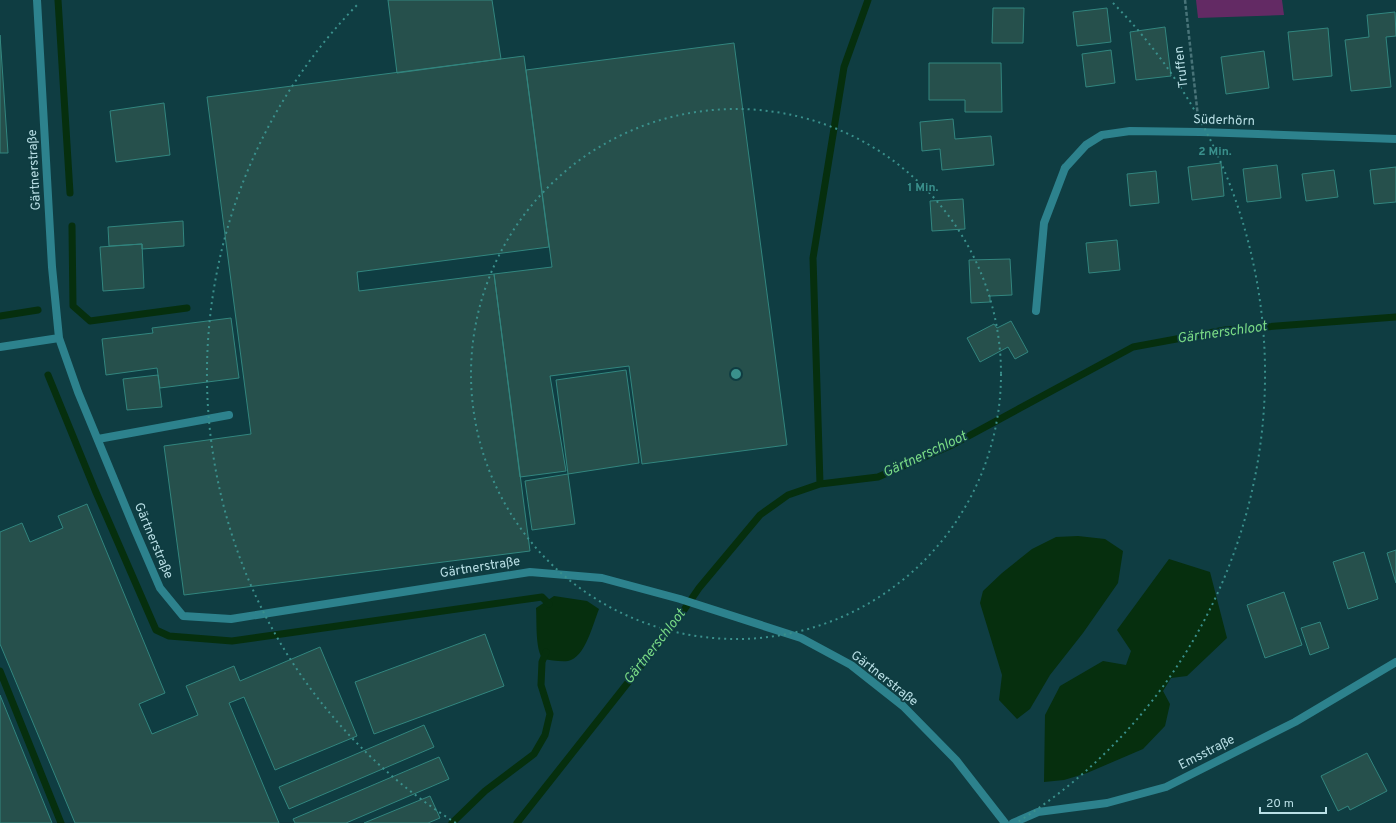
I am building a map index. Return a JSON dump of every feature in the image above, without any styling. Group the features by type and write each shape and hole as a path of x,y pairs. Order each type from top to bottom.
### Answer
{"street":[{"name":"Gärtnerstraße","path":"37,0 52,267 59,338 78,392 160,588 183,616 231,619 530,572 602,578 680,600 801,638 851,665 903,706 956,760 1005,823"},
{"name":"Süderhörn","path":"1036,311 1044,223 1065,168 1086,145 1102,135 1130,131 1396,139"},
{"path":"0,347 59,338"},
{"path":"98,439 229,415"},
{"name":"Emsstraße","path":"1013,823 1038,812 1107,803 1166,787 1294,722 1396,662"}],"path":[{"name":"Truffen","path":"1185,0 1200,132"}],"shaded area":[{"path":"1196,0 1282,0 1284,15 1198,18"},
{"path":"1078,536 1105,539 1123,551 1118,583 1083,633 1050,675 1030,709 1017,719 999,700 1002,675 980,603 983,591 1002,573 1032,549 1056,537"},
{"path":"1169,559 1210,572 1227,638 1187,676 1171,678 1163,691 1170,704 1165,726 1143,749 1087,773 1064,780 1044,782 1045,715 1060,686 1103,661 1126,665 1131,651 1117,630"},
{"path":"554,596 587,601 599,609 584,647 574,659 568,661 543,659 540,655 537,635 536,608"}],"building":[{"path":"388,0 492,0 501,59 397,73"},
{"path":"993,8 1024,8 1023,43 992,43"},
{"path":"1107,8 1111,42 1077,46 1073,12"},
{"path":"1395,12 1396,36 1386,37 1391,87 1351,91 1345,40 1369,37 1367,15"},
{"path":"1165,27 1171,76 1136,80 1130,32"},
{"path":"1328,28 1332,76 1293,80 1288,32"},
{"path":"0,35 8,153 0,153"},
{"path":"734,43 787,445 642,464 629,366 550,376 566,471 520,477 494,274 552,267 526,70"},
{"path":"1111,50 1115,83 1086,87 1082,54"},
{"path":"1264,51 1269,88 1226,94 1221,57"},
{"path":"524,56 549,247 357,272 359,291 494,274 530,551 184,595 164,446 251,434 207,97"},
{"path":"929,63 1001,63 1002,112 965,112 965,100 929,100"},
{"path":"164,103 170,155 116,162 110,111"},
{"path":"953,119 955,139 991,136 994,165 942,170 940,149 922,151 920,122"},
{"path":"1221,163 1224,196 1192,200 1188,167"},
{"path":"1277,165 1281,198 1247,202 1243,169"},
{"path":"1396,167 1396,202 1374,204 1370,170"},
{"path":"1334,170 1338,197 1306,201 1302,174"},
{"path":"1156,171 1159,203 1130,206 1127,174"},
{"path":"963,199 965,229 932,231 930,201"},
{"path":"183,221 184,246 142,249 142,244 109,246 108,227"},
{"path":"1117,240 1120,270 1089,273 1086,243"},
{"path":"142,244 144,288 103,291 100,247"},
{"path":"1010,259 1012,295 990,296 990,302 971,303 969,260"},
{"path":"231,318 239,378 160,388 157,368 106,375 102,339 153,333 152,328"},
{"path":"1011,321 1028,352 1015,359 1008,347 980,362 967,338 994,324 997,328"},
{"path":"626,370 639,463 568,474 556,380"},
{"path":"158,375 162,407 127,410 123,379"},
{"path":"568,474 575,524 532,530 525,481"},
{"path":"87,504 165,693 139,704 152,734 198,715 186,686 234,666 240,681 320,647 357,736 275,770 244,697 229,703 279,823 75,823 0,644 0,532 22,523 30,542 63,528 58,516"},
{"path":"1396,550 1396,583 1387,553"},
{"path":"1364,552 1378,599 1348,609 1333,562"},
{"path":"1284,592 1302,645 1265,658 1247,605"},
{"path":"1320,622 1329,648 1310,655 1301,628"},
{"path":"485,634 504,686 374,734 355,682"},
{"path":"0,695 52,823 0,823"},
{"path":"424,725 434,747 289,809 279,787"},
{"path":"1367,753 1387,791 1350,810 1348,806 1338,811 1321,776"},
{"path":"439,757 449,779 346,823 295,823 293,819"},
{"path":"430,796 440,818 428,823 364,823"}],"waterway":[{"path":"58,0 70,193"},
{"path":"820,484 813,258 844,67 868,0"},
{"path":"72,226 73,306 90,321 187,308"},
{"path":"0,316 38,310"},
{"name":"Gärtnerschloot","path":"517,823 675,623 699,588 760,515 788,495 820,484 878,477 952,445 1133,347 1225,330 1396,317"},
{"path":"48,375 95,490 156,630 169,636 232,641 542,597 549,604"},
{"path":"452,823 485,791 534,754 545,735 550,714 541,685 542,662 546,652"},
{"path":"0,671 61,823"}]}
